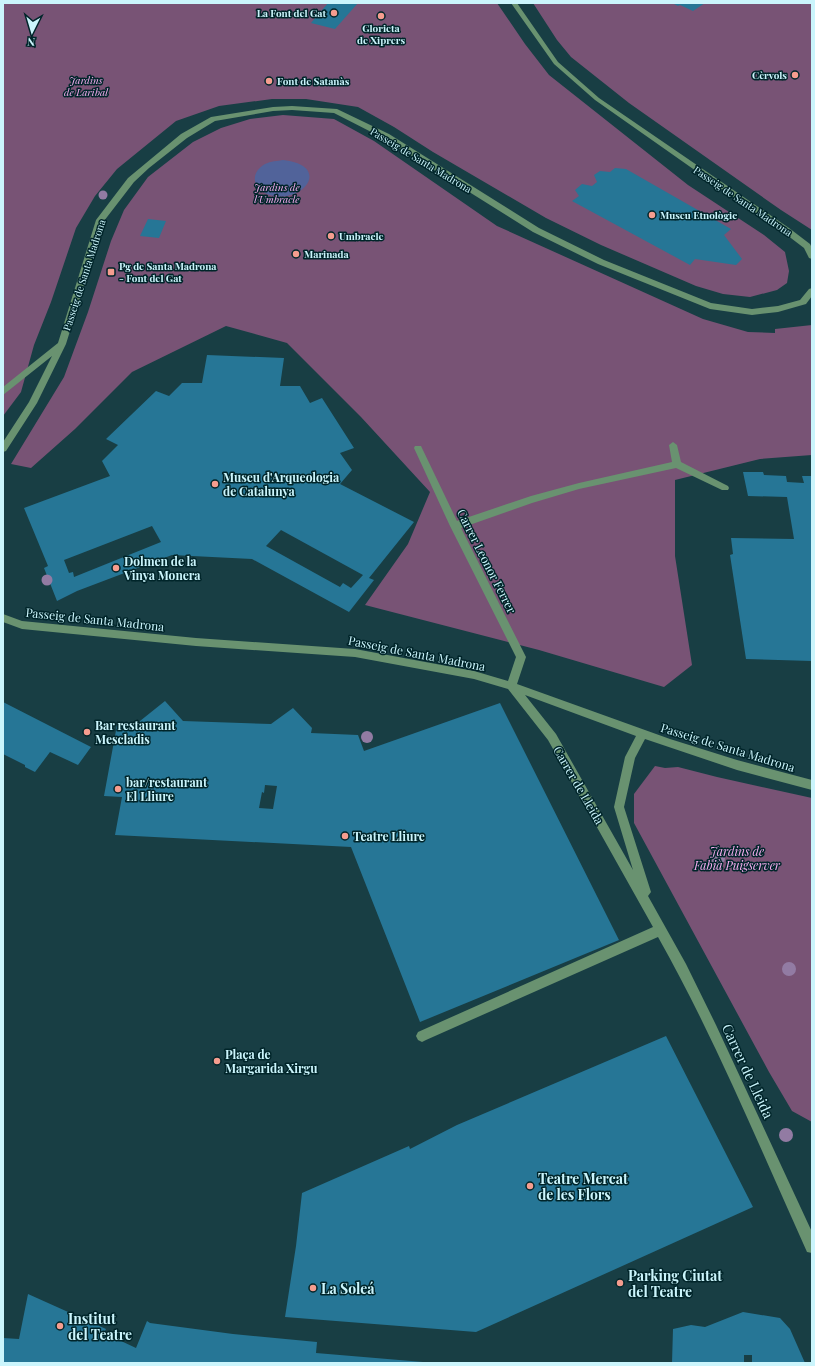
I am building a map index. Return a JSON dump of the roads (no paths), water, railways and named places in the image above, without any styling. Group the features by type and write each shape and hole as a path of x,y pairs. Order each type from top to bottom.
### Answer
{"street":[{"name":"Passeig de Santa Madrona","path":"514,3 556,63 597,99 786,230 807,246 812,256"},
{"name":"Passeig de Santa Madrona","path":"3,449 33,403 62,344 100,220 131,180 146,166 184,136 213,119 273,109 292,108 335,111 386,136 536,230 600,262 710,306 752,312 778,310 803,302 812,291"},
{"path":"3,392 62,344"},
{"path":"673,445 678,464"},
{"name":"Carrer Leonor Ferrer","path":"418,448 454,526 521,656 510,686"},
{"path":"454,526 531,500 579,486 678,464 725,488"},
{"name":"Passeig de Santa Madrona","path":"3,618 22,625 196,642 356,653 474,675 510,686 642,734 736,765 812,786"},
{"name":"Carrer de Lleida","path":"510,686 552,737 682,968 712,1029 812,1247"},
{"name":"Carrer de Lleida","path":"642,734 630,757 619,807 651,911"},
{"path":"422,1036 660,930"}],"water":[{"path":"283,160 299,164 307,170 309,177 307,184 300,191 291,195 279,197 267,194 256,184 255,175 260,167 265,164"}],"place":[{"name":"La Font del Gat","path":"334,13"},
{"name":"Glorieta de Xiprers","path":"381,16"},
{"name":"Cèrvols","path":"795,75"},
{"name":"Font de Satanàs","path":"269,81"},
{"name":"Museu Etnològic","path":"652,215"},
{"name":"Umbracle","path":"331,236"},
{"name":"Marinada","path":"296,254"},
{"name":"Pg de Santa Madrona - Font del Gat","path":"111,272"},
{"name":"Museu d'Arqueologia de Catalunya","path":"215,484"},
{"name":"Dolmen de la Vinya Monera","path":"116,568"},
{"name":"Bar restaurant Mescladis","path":"87,732"},
{"name":"bar/restaurant El Lliure","path":"118,789"},
{"name":"Teatre Lliure","path":"345,836"},
{"name":"Plaça de Margarida Xirgu","path":"217,1061"},
{"name":"Teatre Mercat de les Flors","path":"530,1186"},
{"name":"Parking Ciutat del Teatre","path":"620,1283"},
{"name":"La Soleá","path":"313,1288"},
{"name":"Institut del Teatre","path":"60,1326"}],"park label":[{"name":"Jardins de Laribal","path":"86,86"},
{"name":"Jardins de l'Umbracle","path":"277,192"},
{"name":"Jardins de Fabià Puigserver","path":"737,858"}]}
